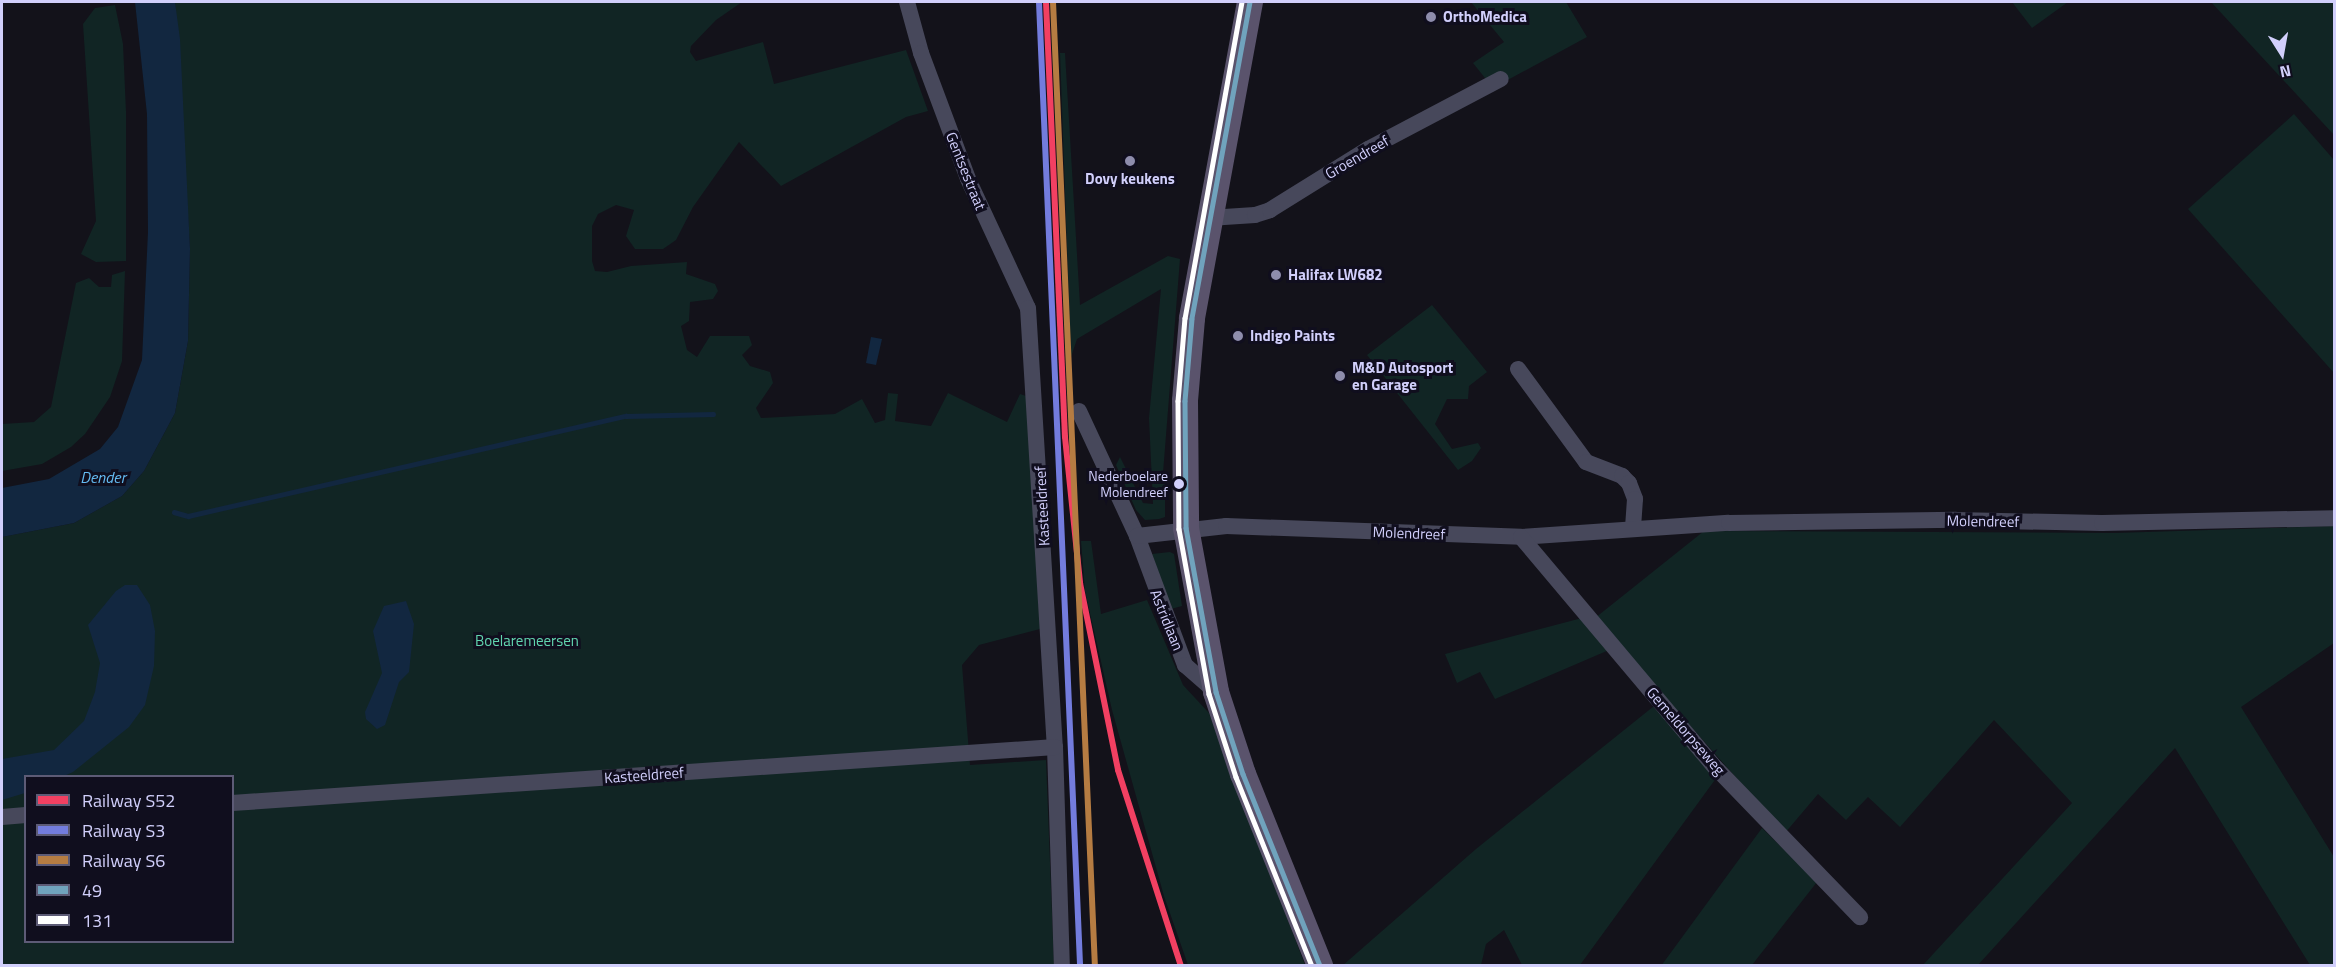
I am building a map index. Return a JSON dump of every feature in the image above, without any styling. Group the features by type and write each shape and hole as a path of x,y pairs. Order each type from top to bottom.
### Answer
{"main road":[{"name":"Astridlaan","path":"1250,2 1192,319 1185,400 1186,528 1216,692 1243,774 1320,966"}],"street":[{"name":"Gentsestraat","path":"907,2 921,53 968,179 1028,308 1032,337"},
{"name":"Groendreef","path":"1209,218 1255,215 1270,210 1368,150 1502,79"},
{"name":"Kasteeldreef","path":"1032,337 1055,747 1062,966"},
{"path":"1518,369 1586,462 1629,483 1635,499 1632,529"},
{"name":"Astridlaan","path":"1079,411 1137,536 1185,665 1216,692"},
{"name":"Molendreef","path":"1186,528 1226,526 1521,537 1762,523 1956,520 2102,523 2334,518"},
{"path":"1137,536 1186,528"},
{"name":"Gemeldorpseweg","path":"1521,537 1715,767 1860,917"},
{"name":"Kasteeldreef","path":"234,803 1055,747"},
{"path":"2,817 24,815"}],"green space":[{"name":"Boelaremeersen","path":"175,2 742,2 716,20 691,46 690,52 696,61 763,42 774,84 906,50 928,111 906,117 781,186 739,142 693,207 676,240 663,249 635,249 626,236 634,210 616,205 598,214 592,226 592,261 595,271 607,272 631,266 687,262 686,274 715,284 718,291 713,299 690,302 689,321 681,326 687,350 697,357 710,336 749,336 752,345 742,355 750,366 770,372 773,383 756,408 761,418 835,414 862,399 875,423 885,420 888,393 898,394 895,421 931,426 948,393 1007,422 1020,394 1029,397 1040,629 979,645 962,665 970,765 1046,760 1054,965 2,966 2,537 74,523 122,496 144,471 175,413 188,341 190,249"},
{"path":"1471,2 1566,2 1587,37 1493,88 1473,63 1504,42"},
{"path":"2012,2 2068,2 2032,28"},
{"path":"2211,2 2334,2 2334,135"},
{"path":"115,5 123,44 126,112 126,261 96,262 81,254 96,221 83,24 95,8"},
{"path":"1060,53 1065,53 1080,305 1168,256 1180,259 1163,473 1159,474 1160,484 1165,484 1165,517 1159,519 1145,520 1136,510 1116,465 1120,457 1143,503 1153,504 1149,418 1161,289 1077,339 1071,357"},
{"path":"2294,114 2334,160 2334,373 2188,209"},
{"path":"125,271 122,361 110,397 85,434 71,447 42,464 2,471 2,424 34,422 51,407 76,283 89,278 99,287 111,287 112,275"},
{"path":"1432,305 1487,372 1469,386 1468,399 1447,399 1435,424 1452,449 1478,443 1481,448 1472,461 1458,470 1367,355"},
{"path":"2334,526 2334,643 2241,707 2334,857 2334,965 2310,965 2175,748 1978,965 1923,965 2072,803 1994,720 1900,827 1868,797 1846,820 1818,794 1785,833 1595,618 1704,531 2115,533"},
{"path":"1081,541 1091,541 1101,614 1147,600 1183,685 1209,713 1305,965 1188,965 1164,896 1112,710 1085,591"},
{"path":"1170,552 1174,554 1182,606 1171,609 1152,554"},
{"path":"1582,618 1609,650 1495,699 1480,672 1457,683 1445,654"},
{"path":"1654,706 1717,777 1580,965 1522,965 1504,930 1486,944 1481,965 1342,966 1476,849"},
{"path":"1762,828 1817,882 1752,965 1661,966"}],"water":[{"name":"Dender","path":"135,2 175,2 180,39 190,249 188,341 175,413 144,471 122,496 74,523 2,537 2,488 49,479 100,449 118,427 142,360 148,232 147,114"},
{"path":"871,337 882,339 876,365 866,363"},
{"path":"125,585 137,585 150,605 155,631 154,666 145,705 129,727 73,772 66,775 24,775 24,793 2,800 2,759 54,750 84,721 95,692 100,663 88,625 116,591"},
{"path":"406,601 414,624 409,672 399,682 385,725 377,729 366,719 365,712 382,673 373,631 384,606"}],"waterway":[{"path":"174,512 188,516 626,416 713,414"}],"rail line":[{"name":"S3","path":"1039,2 1080,966"},
{"name":"S52","path":"1046,2 1065,437 1080,583 1118,770 1181,966"},
{"name":"S6","path":"1053,2 1095,966"}],"transit line":[{"name":"131","path":"1242,2 1185,318 1178,401 1179,529 1209,694 1236,777 1312,966"},
{"name":"49","path":"1250,2 1192,319 1185,401 1186,528 1216,692 1243,774 1320,966"}],"place":[{"name":"OrthoMedica","path":"1431,17"},
{"name":"Dovy keukens","path":"1130,161"},
{"name":"Halifax LW682","path":"1276,275"},
{"name":"Indigo Paints","path":"1238,336"},
{"name":"M&D Autosport en Garage","path":"1340,376"},
{"name":"Nederboelare Molendreef","path":"1179,484"}]}
